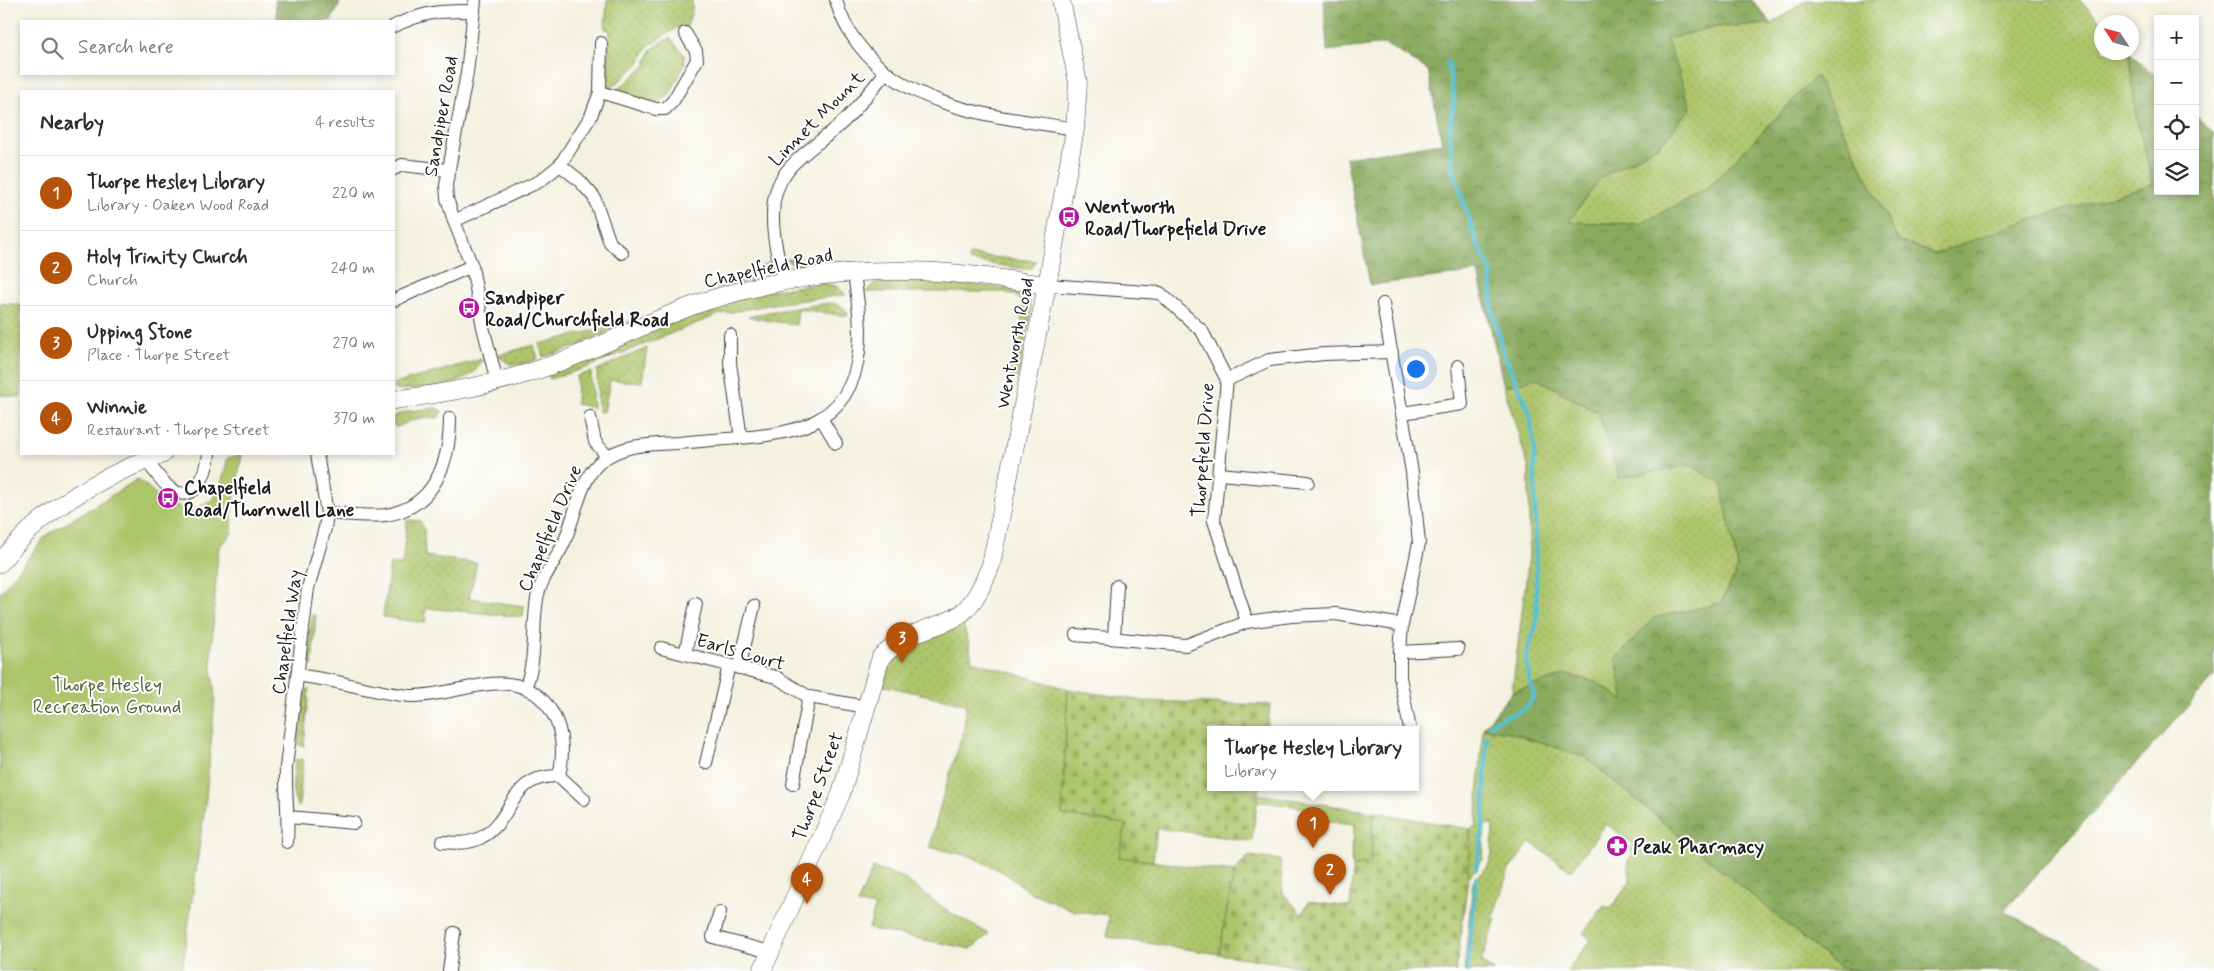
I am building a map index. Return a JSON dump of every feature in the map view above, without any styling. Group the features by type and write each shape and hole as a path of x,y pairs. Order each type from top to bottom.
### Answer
{"street":[{"path":"836,0 850,33 866,54 886,72 926,97 964,110 1075,129"},
{"name":"Wentworth Road","path":"896,644 916,633 952,620 966,610 980,591 991,565 1048,285 1075,129 1078,83 1061,0"},
{"path":"395,26 418,15 474,5"},
{"name":"Sandpiper Road","path":"474,5 467,74 447,170 447,198 472,266 483,327 497,382"},
{"path":"600,92 656,109 665,108 673,102 697,60 696,51 684,33"},
{"path":"454,221 532,184 560,165 591,116 600,92 601,42"},
{"name":"Linnet Mount","path":"783,282 772,213 780,181 791,165 806,150 843,122 886,72"},
{"path":"395,168 402,165 447,170"},
{"path":"560,165 579,180 594,198 610,243 622,254"},
{"path":"395,300 472,266"},
{"name":"Chapelfield Road","path":"395,400 497,382 550,366 702,303 783,282 854,272 906,270 1048,285"},
{"name":"Chapelfield Drive","path":"525,688 534,661 537,597 542,583 572,524 589,476 597,465 607,456 638,446 773,435 800,428 821,418 839,402 850,385 859,353 859,317 854,272"},
{"name":"Thorpefield Drive","path":"1048,285 1160,293 1202,331 1227,380 1214,521 1247,622"},
{"path":"1384,304 1412,472 1419,543 1402,625 1400,652 1400,677 1409,726"},
{"path":"730,336 730,363 742,438"},
{"path":"1227,380 1269,360 1324,354 1392,352"},
{"path":"1402,413 1462,404 1458,366"},
{"path":"590,417 595,442 607,456"},
{"path":"327,513 386,515 399,511 415,502 429,490 441,473 450,442 450,418"},
{"path":"821,418 836,443"},
{"path":"0,563 14,545 61,504 146,460 160,455"},
{"path":"146,460 172,490 183,493 195,489 203,479 209,455"},
{"name":"Chapelfield Way","path":"287,842 289,817 286,767 310,578 325,528 327,513 316,455"},
{"path":"1219,474 1308,482"},
{"path":"1114,638 1117,586"},
{"path":"685,654 696,604"},
{"path":"706,763 734,666 754,606"},
{"path":"1076,635 1186,645 1247,622 1292,616 1336,614 1402,625"},
{"name":"Thorpe Street","path":"762,971 841,794 881,657 896,644"},
{"name":"Earls Court","path":"661,648 776,677 809,697 867,706"},
{"path":"1400,652 1458,649"},
{"path":"298,675 367,690 411,696 442,693 492,683 512,684 525,688 548,706 557,722 562,755 559,776"},
{"path":"793,784 809,697"},
{"path":"442,842 465,842 480,838 498,822 517,794 525,786 545,776 559,776 584,799"},
{"path":"289,817 354,823"},
{"path":"720,912 713,938 770,952"},
{"path":"449,971 454,933"}],"green space":[{"path":"275,0 339,0 339,6 332,20 277,20"},
{"path":"607,0 692,0 692,11 687,27 678,27 648,46 639,63 613,87 607,87 610,30 605,29"},
{"path":"1324,0 1752,0 1772,24 1713,27 1667,39 1691,108 1661,144 1600,178 1569,222 1640,224 1707,189 1816,76 1898,240 1935,254 2023,222 2153,184 2135,111 2131,60 2138,60 2154,74 2154,195 2199,195 2199,119 2214,134 2214,677 2004,911 2111,969 2122,971 2111,971 2110,969 2097,971 1859,971 1840,968 1585,757 1509,732 1483,728 1512,692 1567,674 1596,682 1624,701 1616,659 1653,618 1721,603 1738,568 1721,483 1690,465 1619,478 1599,413 1536,378 1504,387 1478,272 1370,285 1346,158 1442,143 1428,70 1385,44 1327,51"},
{"path":"1806,0 2079,0 2095,15 2094,60 2131,60 2135,111 2153,184 2023,222 1935,254 1898,240 1816,76 1707,189 1640,224 1568,222 1600,178 1661,144 1667,39 1713,27 1772,24"},
{"path":"670,38 684,55 685,64 669,96 661,102 649,102 615,92 645,66 651,50"},
{"path":"969,255 1036,261 1032,268 1025,269 969,261"},
{"path":"786,259 853,263 809,269 793,264"},
{"path":"770,262 753,279 717,288"},
{"path":"884,279 926,280 1017,291 1030,301 1031,310 1019,375 1013,379 1009,378 1022,323 1023,304 1016,296 1004,292 866,292 873,284"},
{"path":"824,283 838,287 846,295 772,304 717,315 588,367 550,379 548,373 612,350 658,328 717,305 773,290"},
{"path":"0,303 20,305 20,397 0,395"},
{"path":"829,303 841,306 846,310 848,316 798,309 796,325 748,317 768,312"},
{"path":"632,321 580,345 543,357 539,344"},
{"path":"534,345 538,359 523,364 509,364 498,355"},
{"path":"647,348 642,382 610,380 604,412 598,411 597,370"},
{"path":"482,359 468,377 457,382 431,387 395,390 395,384"},
{"path":"591,372 593,408 576,404 577,376"},
{"path":"1536,378 1599,413 1619,478 1690,465 1721,482 1738,568 1721,603 1653,618 1616,659 1625,701 1596,682 1567,675 1512,692 1529,556 1529,469 1504,387"},
{"path":"436,408 442,411 438,418 415,419 395,426 395,416 409,411"},
{"name":"Thorpe Hesley Recreation Ground","path":"242,455 232,509 232,533 219,547 217,564 211,659 215,698 206,798 182,971 0,971 0,593 46,536 138,479 168,504 193,512 214,498 220,488 228,458"},
{"path":"407,520 420,521 424,529 425,556 477,563 469,598 524,606 523,617 426,608 425,623 383,617 390,564 402,565"},
{"path":"312,615 316,615 312,666 308,653"},
{"path":"963,625 972,661 1068,689 1062,815 1127,824 1119,857 1234,872 1219,954 1107,937 1109,915 1075,911 1026,890 1005,873 970,856 930,847 942,799 964,729 966,704 881,685 887,672 903,653 925,640"},
{"path":"309,688 304,746 297,744 301,706 305,692"},
{"path":"1068,689 1144,701 1270,705 1267,726 1207,726 1207,791 1258,791 1252,841 1157,828 1153,861 1119,857 1126,824 1062,815"},
{"path":"1483,728 1509,732 1585,757 1840,968 1859,971 1567,971 1591,940 1583,933 1604,906 1610,909 1630,882 1628,860 1634,853 1630,850 1634,844 1606,824 1571,871 1530,842 1509,870 1493,917 1496,919 1481,962 1494,971 1464,971 1473,881 1488,866 1492,854 1493,823 1485,825 1483,859 1468,878 1470,829 1476,826"},
{"path":"303,759 299,807 294,797 293,778 295,760"},
{"path":"1258,794 1373,812 1371,862 1353,867 1351,860 1355,824 1305,820 1306,808 1257,801"},
{"path":"1373,812 1470,829 1468,878 1456,971 1330,971 1219,954 1234,872 1249,856 1280,860 1283,893 1302,915 1308,902 1350,907 1353,868 1371,861"},
{"path":"873,868 902,877 949,912 989,934 971,949 869,929 875,906 857,904"}],"waterway":[{"path":"1448,62 1454,98 1450,128 1453,169 1477,243 1491,270 1492,308 1503,352 1529,411 1534,446 1537,619 1527,655 1528,673 1534,696 1524,709 1502,717 1490,725"},
{"path":"1476,869 1483,830 1487,737"},
{"path":"1467,971 1476,878"}],"place":[{"name":"Wentworth Road/Thorpefield Drive","path":"1069,217"},
{"name":"Sandpiper Road/Churchfield Road","path":"469,308"},
{"name":"Chapelfield Road/Thornwell Lane","path":"168,498"},
{"name":"Upping Stone","path":"902,663"},
{"name":"Peak Pharmacy","path":"1617,846"},
{"name":"Thorpe Hesley Library","path":"1313,848"},
{"name":"Holy Trinity Church","path":"1330,895"},
{"name":"Winnie","path":"807,904"}]}
